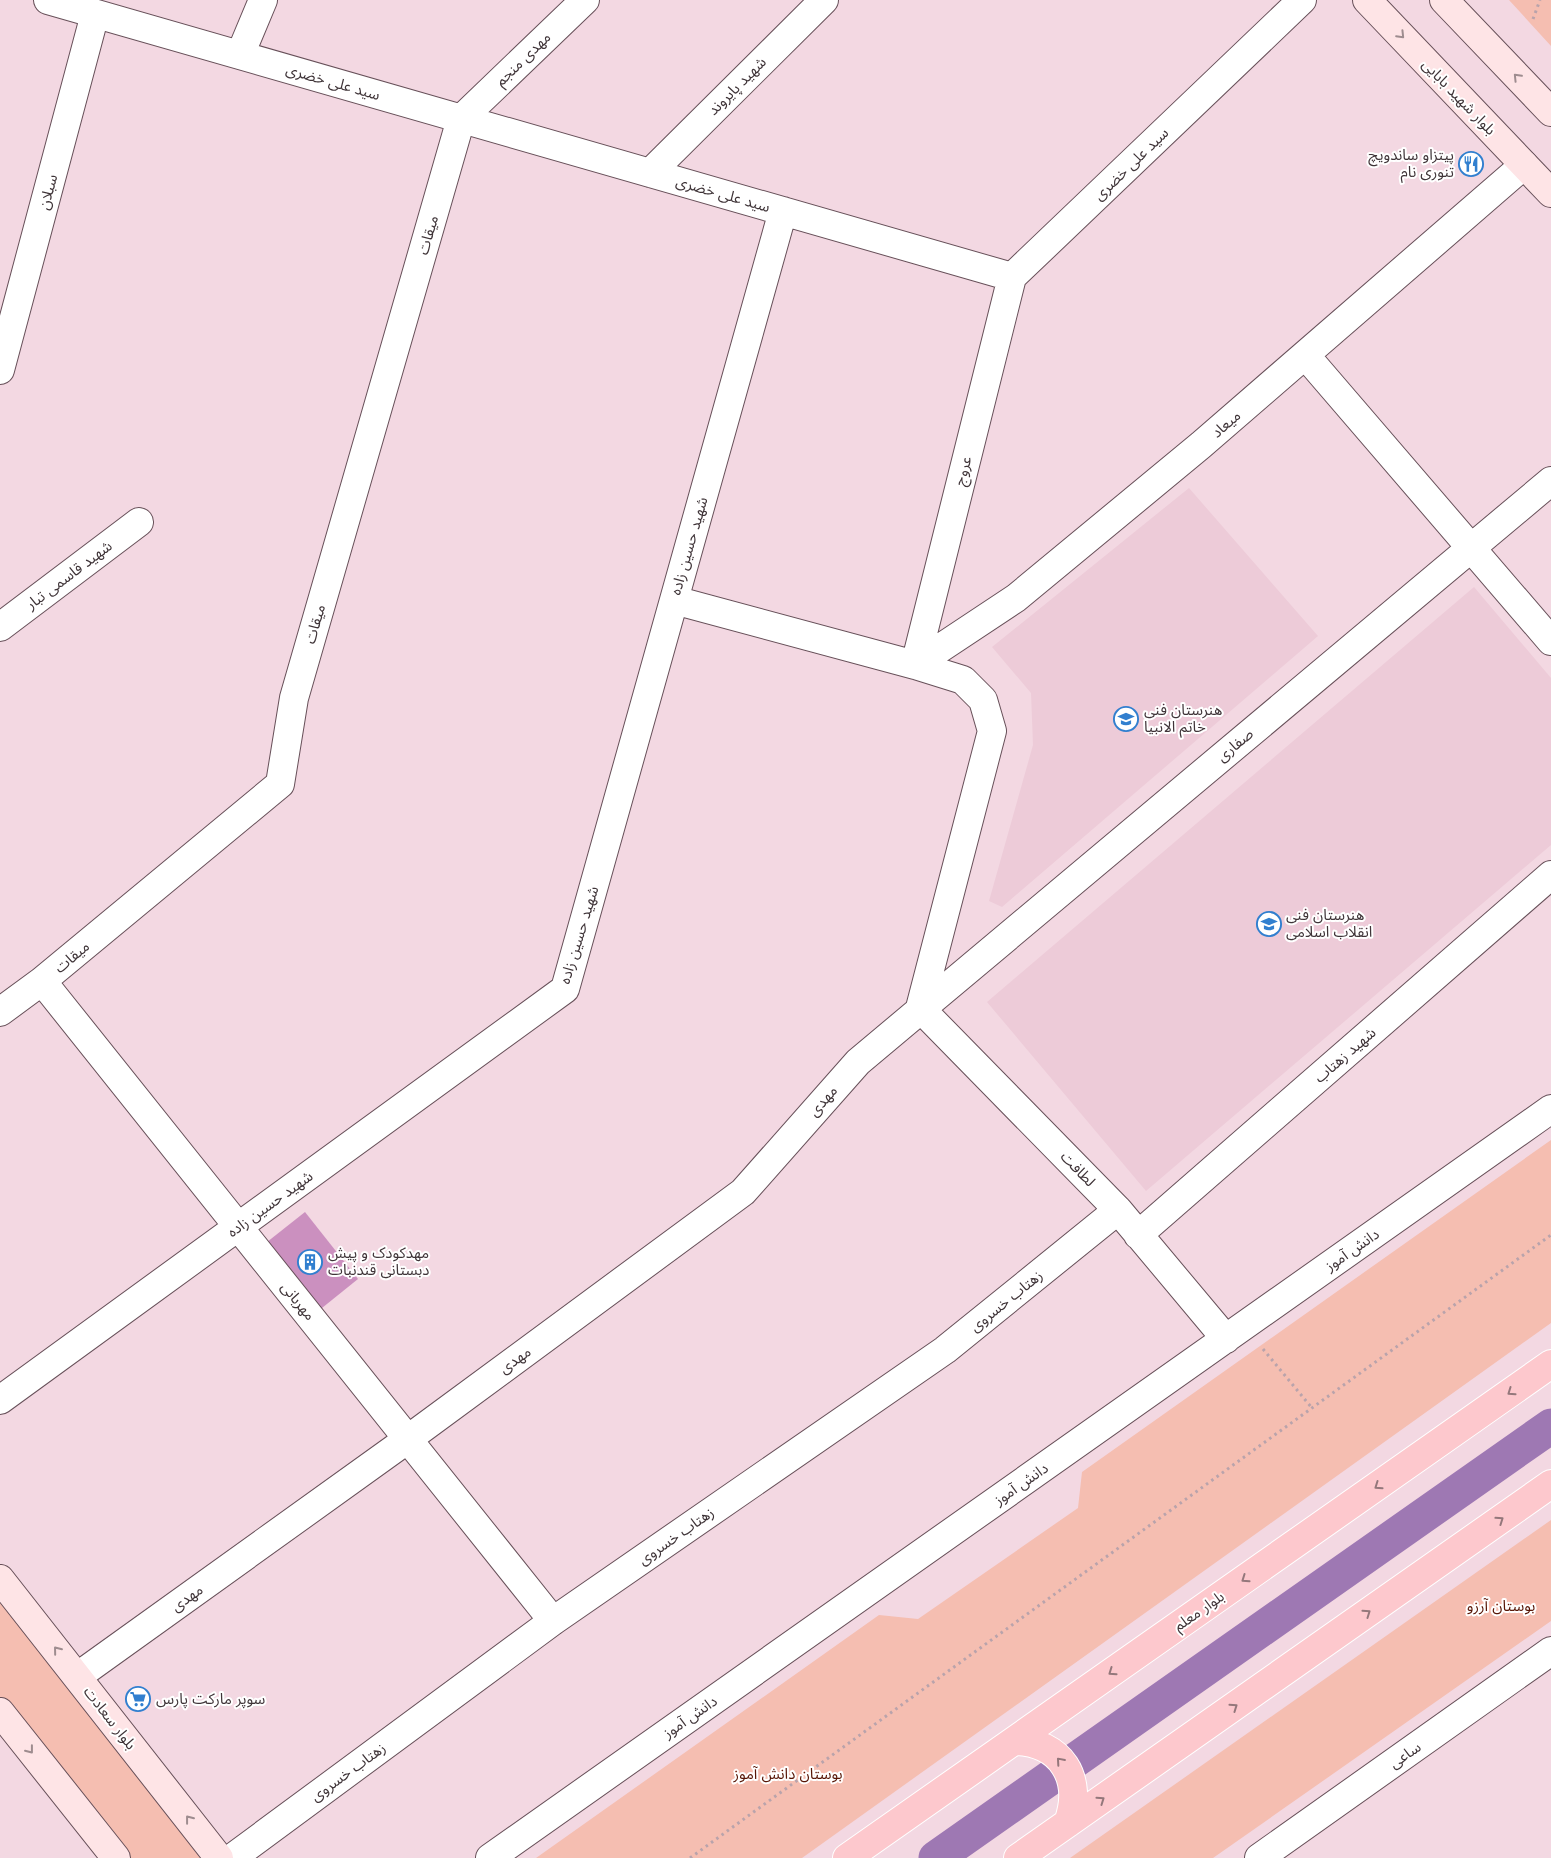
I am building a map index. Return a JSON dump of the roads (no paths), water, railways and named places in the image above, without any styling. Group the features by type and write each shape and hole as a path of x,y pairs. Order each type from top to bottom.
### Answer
{"main road":[{"name":"بلوار شهید بابایی","path":"1367,0 1551,193"},
{"path":"1444,0 1551,112"},
{"name":"بلوار معلم","path":"847,1858 1551,1364"},
{"path":"1018,1858 1551,1484"},
{"name":"بلوار سعادت","path":"0,1579 219,1858"},
{"path":"0,1712 116,1858"},
{"path":"1014,1741 1027,1741 1040,1745 1051,1752 1068,1771 1075,1797 1068,1823"}],"street":[{"name":"سید علی خضری","path":"48,0 1012,277 1302,0"},
{"path":"240,55 263,0"},
{"name":"مهدی منجم","path":"461,119 586,0"},
{"name":"شهید پایروند","path":"650,173 824,0"},
{"name":"سبلان","path":"0,370 96,14"},
{"name":"میقات","path":"0,1012 42,981 280,784 294,698 461,119"},
{"name":"میعاد","path":"915,665 1016,598 1306,356 1524,165"},
{"name":"شهید حسین زاده","path":"0,1400 565,989 783,211"},
{"name":"عروج","path":"915,665 1012,277"},
{"path":"1306,356 1551,641"},
{"name":"صفاری","path":"920,1008 1551,481"},
{"name":"شهید قاسمی تبار","path":"0,627 138,522"},
{"path":"674,600 915,665 962,680 983,700 992,731 920,1008"},
{"name":"شهید زهتاب","path":"1138,1235 1551,875"},
{"name":"مهربانی","path":"42,981 553,1621"},
{"name":"لطافت","path":"920,1008 1118,1210 1138,1235 1235,1333"},
{"name":"مهدی","path":"78,1676 408,1438 743,1192 858,1062 920,1008"},
{"name":"دانش آموز","path":"490,1858 1551,1109"},
{"name":"زهتاب خسروی","path":"232,1858 553,1621 945,1350 1118,1210"},
{"name":"ساعی","path":"1259,1858 1551,1651"}],"waterway":[{"path":"936,1858 1551,1426"}],"place":[{"name":"پیتزاو ساندویچ تنوری نام","path":"1471,164"},
{"name":"هنرستان فنی خاتم الانبیا","path":"1126,719"},
{"name":"هنرستان فنی انقلاب اسلامی","path":"1269,924"},
{"name":"مهدکودک و پیش دبستانی قندنبات","path":"310,1262"},
{"name":"سوپر مارکت پارس","path":"138,1699"}],"park label":[{"name":"بوستان آرزو","path":"1501,1606"},
{"name":"بوستان دانش آموز","path":"788,1774"}]}
